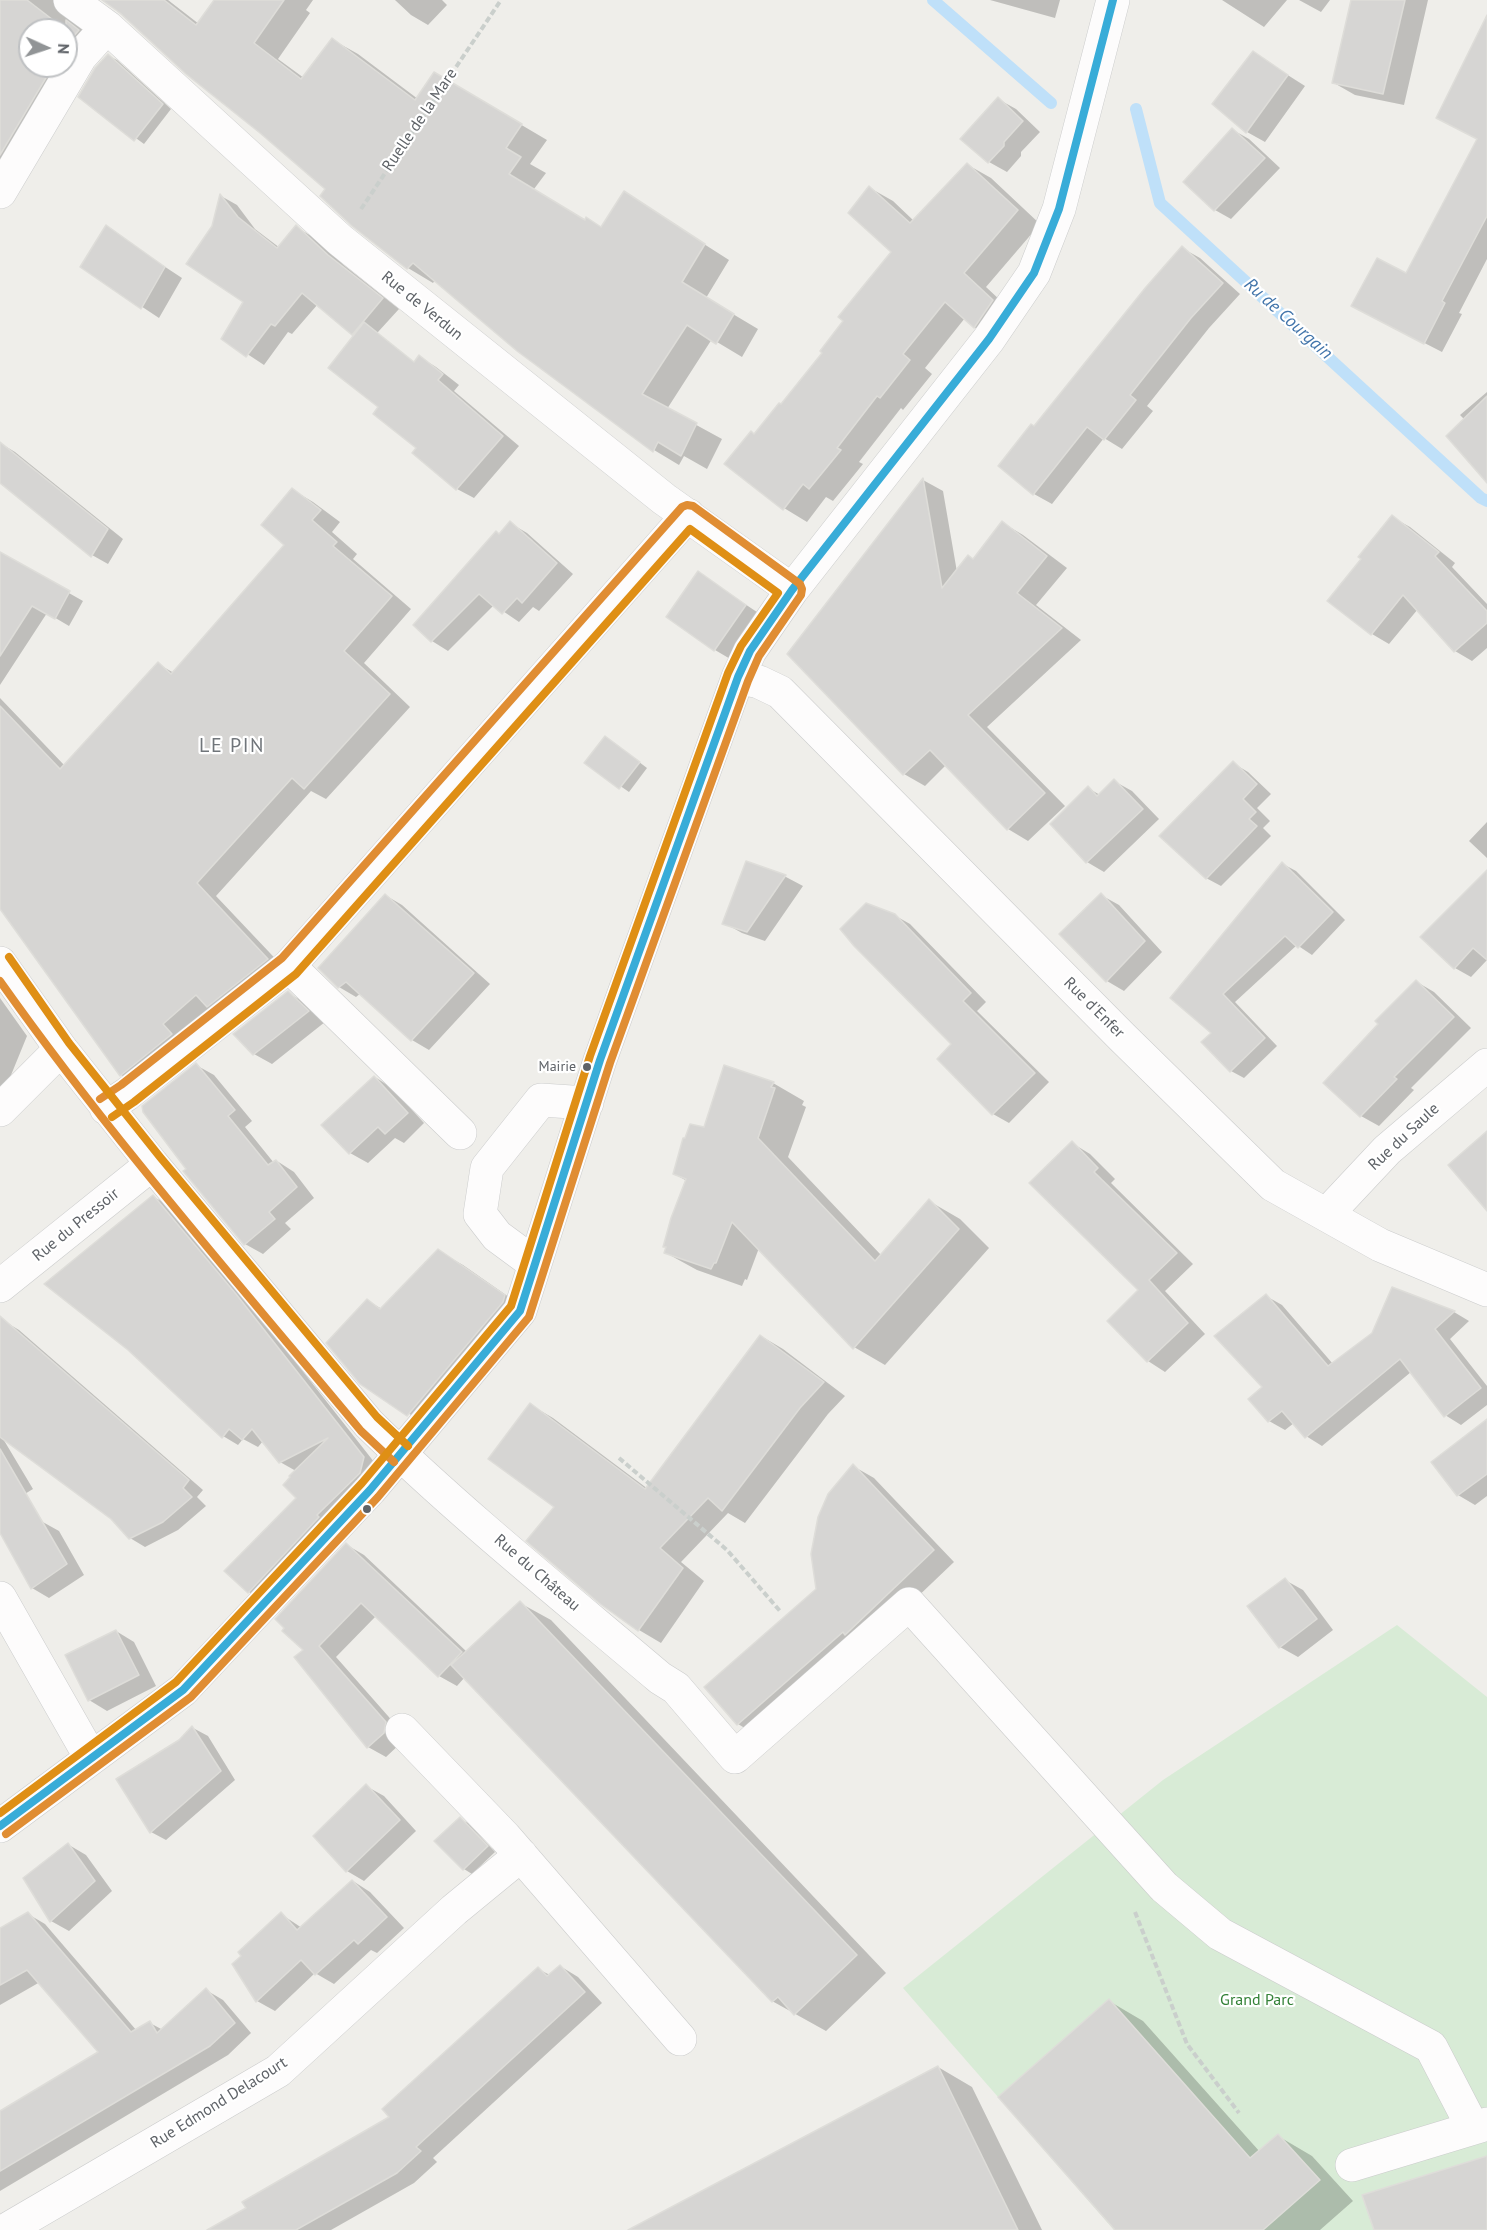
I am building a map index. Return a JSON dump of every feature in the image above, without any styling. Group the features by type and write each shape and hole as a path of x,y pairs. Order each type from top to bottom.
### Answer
{"street":[{"name":"Rue de Verdun","path":"70,0 107,27 340,240 664,499 792,590"},
{"path":"0,1826 183,1690 401,1454 520,1311 600,1060 738,676 750,651 792,590 989,339 1034,273 1059,210 1113,0"},
{"path":"0,192 80,57 107,27"},
{"path":"106,1108 127,1094 289,966 688,515"},
{"name":"Rue d'Enfer","path":"738,676 759,682 780,692 1122,1037 1273,1185 1380,1245 1487,1290"},
{"name":"Rue du Château","path":"0,963 106,1108 369,1424 535,1572 676,1689 735,1757 909,1604 1164,1887 1220,1934 1431,2047 1480,2126"},
{"path":"289,966 460,1133"},
{"path":"0,1110 61,1049"},
{"name":"Rue du Saule","path":"1327,1214 1387,1150 1487,1065"},
{"path":"536,1264 497,1236 480,1214 487,1168 541,1100 587,1103"},
{"name":"Rue du Pressoir","path":"0,1286 152,1164"},
{"path":"0,1598 91,1758"},
{"path":"402,1730 521,1856 680,2038"},
{"name":"Rue Edmond Delacourt","path":"6,2230 278,2071 454,1910 521,1856"},
{"path":"1352,2164 1480,2126"}],"path":[{"name":"Ruelle de la Mare","path":"340,240 501,0"},
{"path":"619,1458 727,1550 780,1611"},
{"path":"1135,1911 1187,2044 1239,2113"}],"green space":[{"name":"Grand Parc","path":"1397,1625 1487,1697 1487,2230 1114,2230 903,1988 1163,1780"}],"building":[{"path":"0,0 27,0 50,18 18,18 18,78 46,78 0,155"},
{"path":"102,0 164,0 196,25 214,0 284,0 254,43 301,79 332,38 415,100 434,72 522,124 506,148 521,157 509,174 585,220 586,217 601,227 624,191 705,244 682,282 734,314 716,344 687,325 642,394 697,423 681,456 658,442 653,452 517,351 413,263 407,269 352,226 320,196 325,189 186,74 120,13"},
{"path":"1351,0 1405,0 1383,94 1332,83"},
{"path":"1487,15 1487,216 1442,301 1445,303 1424,344 1351,306 1377,258 1406,273 1477,139 1436,118"},
{"path":"1253,51 1288,75 1246,133 1212,104"},
{"path":"108,54 163,104 134,141 78,97 95,68"},
{"path":"998,97 1023,121 988,163 960,139"},
{"path":"1232,128 1265,158 1214,211 1183,182"},
{"path":"967,163 1018,210 964,273 993,300 974,328 945,302 903,354 910,360 880,398 877,396 837,448 841,450 809,489 803,484 783,510 724,464 751,431 754,434 779,403 781,404 822,353 820,351 843,321 838,317 891,252 848,213 869,186 910,223"},
{"path":"220,194 238,217 277,248 296,225 328,255 383,298 352,335 302,293 275,326 271,324 246,357 221,339 243,302 186,264 212,226"},
{"path":"106,225 165,267 141,309 80,267"},
{"path":"1182,246 1223,283 1191,318 1130,395 1136,400 1104,440 1087,427 1033,495 998,466 1031,424 1034,426"},
{"path":"364,322 414,362 419,355 443,374 438,380 503,436 456,490 412,453 416,448 373,414 378,407 328,368"},
{"path":"1487,396 1487,483 1446,436"},
{"path":"0,442 108,529 91,557 0,483"},
{"path":"923,478 942,588 968,555 973,559 1002,521 1047,556 1017,593 1062,628 968,715 1045,793 1007,830 930,750 903,775 787,654"},
{"path":"292,488 321,510 312,520 337,542 333,546 392,596 344,651 390,694 304,789 292,778 197,883 268,959 207,1007 196,995 163,1024 172,1034 120,1076 0,909 0,706 60,769 158,662 171,674 284,545 261,525"},
{"path":"1392,515 1439,552 1435,556 1487,611 1487,623 1454,652 1403,595 1371,635 1327,601"},
{"path":"510,521 557,563 522,603 517,598 502,614 479,594 431,642 413,625 496,531 499,534"},
{"path":"0,552 70,591 55,619 32,606 0,656"},
{"path":"698,571 746,605 714,651 666,617"},
{"path":"605,736 640,762 619,789 584,763"},
{"path":"1233,761 1257,784 1243,799 1256,812 1249,819 1257,826 1206,879 1159,836"},
{"path":"1114,779 1143,809 1086,863 1050,824 1088,786 1097,796"},
{"path":"746,861 786,875 747,932 722,924"},
{"path":"1282,862 1333,912 1298,948 1285,936 1223,994 1265,1038 1230,1072 1201,1042 1211,1033 1170,998"},
{"path":"1487,870 1487,960 1473,948 1454,969 1420,937"},
{"path":"1101,893 1145,941 1106,982 1059,934"},
{"path":"385,894 474,973 411,1041 346,982 338,988 318,968"},
{"path":"866,903 895,914 971,993 963,1001 1035,1073 992,1115 937,1059 951,1044 840,929"},
{"path":"1416,980 1454,1017 1394,1077 1397,1079 1360,1117 1323,1083 1378,1024 1375,1021"},
{"path":"288,991 309,1011 253,1055 233,1034"},
{"path":"196,1063 235,1110 228,1116 268,1165 276,1160 297,1187 269,1212 275,1219 244,1245 183,1171 186,1169 143,1112 142,1106"},
{"path":"724,1065 774,1082 771,1087 775,1088 758,1138 875,1261 929,1199 959,1229 853,1349 732,1222 716,1263 711,1269 664,1253 666,1247 663,1247 671,1218 686,1179 673,1174 683,1138 690,1124 704,1127"},
{"path":"374,1076 408,1113 385,1134 378,1127 349,1154 321,1125"},
{"path":"1487,1131 1487,1211 1448,1165"},
{"path":"1072,1141 1098,1168 1094,1172 1177,1253 1149,1280 1188,1323 1147,1362 1107,1321 1138,1290 1029,1183"},
{"path":"153,1195 236,1294 364,1457 360,1473 317,1515 319,1517 248,1593 224,1571 296,1498 283,1485 289,1476 328,1438 279,1463 252,1429 242,1440 229,1429 222,1438 128,1350 44,1284"},
{"path":"438,1249 505,1295 503,1302 407,1416 360,1384 326,1343 367,1299 380,1309"},
{"path":"1392,1287 1455,1311 1435,1329 1481,1388 1444,1417 1400,1359 1305,1438 1282,1411 1268,1422 1248,1399 1262,1387 1214,1336 1266,1294 1328,1366 1372,1333"},
{"path":"0,1316 189,1480 183,1488 192,1497 163,1522 129,1539 111,1519 0,1437"},
{"path":"760,1335 824,1382 800,1408 722,1511 708,1498 660,1548 683,1568 638,1631 599,1603 526,1541 554,1507 488,1459 530,1403 645,1489"},
{"path":"1487,1419 1487,1474 1457,1496 1431,1462"},
{"path":"0,1449 67,1564 31,1589 0,1533"},
{"path":"853,1464 934,1550 845,1635 843,1632 737,1725 704,1687 816,1589 811,1554 818,1517 828,1494"},
{"path":"346,1543 462,1652 438,1677 361,1603 319,1646 386,1722 384,1733 367,1748 294,1657 303,1650 282,1631 284,1628 275,1619"},
{"path":"1285,1578 1317,1619 1279,1648 1247,1606"},
{"path":"520,1601 857,1955 794,2015 778,1997 772,2002 451,1665"},
{"path":"116,1630 139,1675 88,1701 65,1655"},
{"path":"192,1726 221,1771 150,1833 116,1779 179,1740"},
{"path":"366,1784 400,1820 346,1872 313,1836"},
{"path":"460,1817 488,1846 463,1870 434,1841"},
{"path":"68,1843 95,1881 50,1922 23,1878"},
{"path":"352,1880 387,1917 358,1944 354,1940 315,1975 301,1960 256,2002 232,1964 241,1956 238,1952 281,1912 297,1930"},
{"path":"28,1912 131,2032 150,2021 157,2033 206,1988 235,2023 210,2046 0,2171 0,2111 98,2052 27,1970 0,1985 0,1928"},
{"path":"560,1965 585,1992 416,2147 421,2151 397,2173 296,2230 207,2230 246,2208 242,2202 389,2117 382,2109 538,1967 547,1976"},
{"path":"1109,1999 1250,2158 1278,2134 1320,2180 1263,2230 1115,2230 998,2097"},
{"path":"938,2066 1018,2230 628,2230"},
{"path":"1487,2156 1487,2230 1374,2230 1362,2195"}],"waterway":[{"name":"Ru de Courgain","path":"933,0 1051,103"},
{"name":"Ru de Courgain","path":"1136,109 1160,203 1481,498 1487,501"}],"transit line":[{"path":"0,1826 183,1690 370,1490 520,1311 600,1060 738,677 750,651 792,590 989,339 1034,273 1059,209 1113,0"},
{"path":"6,1834 191,1697 378,1497 529,1317 610,1063 748,681 759,656 801,595 800,584 693,506 682,507 282,958 100,1099"},
{"path":"0,1813 176,1682 362,1483 511,1306 590,1056 728,673 741,646 778,593 690,529 296,974 112,1117"},
{"path":"9,957 69,1043 160,1157 377,1417 408,1446"},
{"path":"0,981 86,1097 176,1209 361,1431 394,1462"}],"place":[{"name":"Mairie","path":"587,1067"}],"district":[{"name":"LE PIN","path":"232,746"}]}
